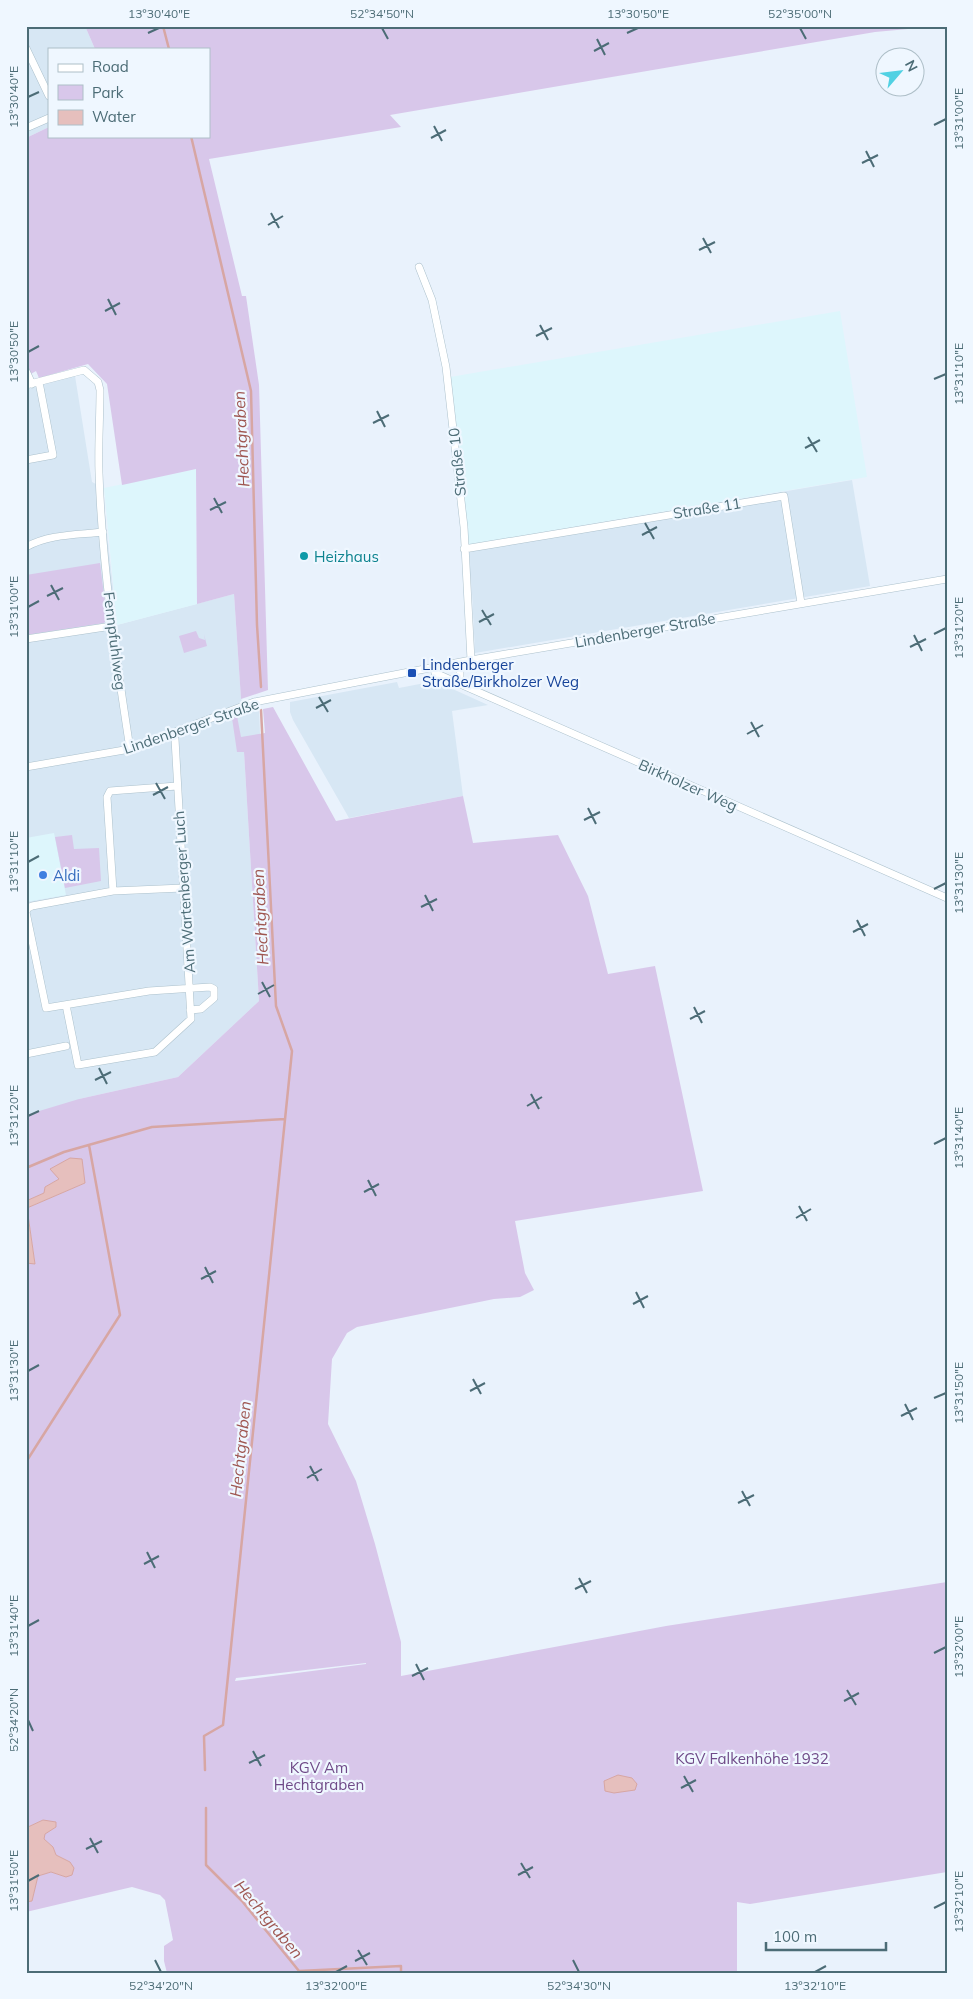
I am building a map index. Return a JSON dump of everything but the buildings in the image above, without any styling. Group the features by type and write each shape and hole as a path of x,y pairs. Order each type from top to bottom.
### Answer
{"street":[{"path":"26,48 48,94"},
{"path":"26,128 48,118"},
{"name":"Straße 10","path":"419,267 432,300 446,366 464,527 471,660"},
{"name":"Fennpfuhlweg","path":"33,384 84,370 98,382 100,390 99,473 103,532 112,626 130,749"},
{"path":"26,371 33,384 53,455 26,460"},
{"name":"Straße 11","path":"464,549 784,496 801,603"},
{"path":"26,546 37,540 53,536 103,532"},
{"name":"Lindenberger Straße","path":"26,767 130,749 254,702 471,660 801,603 947,580"},
{"path":"26,639 112,626"},
{"path":"460,663 460,684"},
{"name":"Birkholzer Weg","path":"434,668 435,673 947,898"},
{"name":"Am Wartenberger Luch","path":"173,733 175,740 190,988 210,987 216,992 214,998 201,1009 190,1010"},
{"path":"113,891 107,797 110,791 177,786"},
{"path":"66,1005 76,1062 82,1066 155,1052 191,1019 190,988 149,991 46,1008 26,912 32,906 113,891 183,888"},
{"path":"26,1054 66,1046"}],"shaded area":[{"path":"26,26 85,26 95,48 48,48 48,127 26,138"},
{"path":"840,311 867,477 467,545 464,482 450,377"},
{"path":"26,370 32,381 75,376 92,482 102,487 117,625 234,594 241,699 250,711 259,709 260,734 244,752 259,1001 178,1077 79,1099 26,1167"},
{"path":"196,469 197,604 117,625 104,488"},
{"path":"852,480 870,586 475,653 467,545"},
{"path":"435,681 488,705 452,711 463,796 349,818 293,720 290,712 290,702 397,682 399,688"},
{"name":"Aldi","path":"54,833 66,895 26,902 26,838"}],"green space":[{"path":"85,26 941,26 875,32 390,115 401,127 209,159 242,296 246,296 259,385 268,690 241,699 234,594 197,604 196,469 122,485 107,384 88,364 39,378 36,371 29,375 26,369 26,138 48,127 48,138 210,138 210,48 95,48"},
{"path":"100,563 107,619 104,623 26,635 26,575"},
{"path":"196,631 199,638 205,640 204,634 207,646 184,653 179,636"},
{"path":"273,707 336,821 463,796 473,843 558,835 588,896 608,974 655,966 703,1191 515,1221 525,1273 534,1290 520,1297 494,1299 357,1327 347,1333 332,1359 328,1424 356,1481 375,1544 401,1642 401,1676 666,1626 947,1582 947,1872 750,1904 737,1902 737,1973 167,1973 164,1961 164,1946 173,1940 165,1900 160,1895 132,1887 26,1912 26,1902 32,1901 38,1876 51,1872 66,1877 70,1862 56,1855 53,1847 44,1839 44,1834 56,1827 43,1820 28,1827 26,1826 26,1263 35,1263 27,1208 85,1183 59,1179 45,1187 44,1193 26,1201 26,1115 79,1099 178,1077 259,1001 244,752 237,752 232,718 237,716 241,737 265,733 263,709","holes":["366,1664 235,1681 236,1678"]},
{"path":"72,835 74,849 99,848 101,881 65,888 55,837"}],"water":[{"path":"70,1158 82,1159 85,1183 27,1208 35,1264 26,1263 26,1201 44,1193 45,1187 59,1179 50,1169"},
{"path":"618,1775 632,1778 637,1784 635,1790 614,1793 605,1791 604,1781"},
{"path":"43,1820 56,1822 56,1827 45,1834 44,1839 53,1847 56,1855 70,1862 74,1868 72,1875 66,1877 51,1872 38,1876 32,1901 26,1902 26,1826 28,1827"}],"waterway":[{"name":"Hechtgraben","path":"163,26 169,48"},
{"name":"Hechtgraben","path":"191,138 251,391 257,625 261,687"},
{"name":"Hechtgraben","path":"205,1770 204,1736 223,1725 292,1051 276,1006 261,710"},
{"name":"Hechtgraben","path":"26,1168 64,1152 152,1127 285,1119"},
{"name":"Hechtgraben","path":"26,1462 120,1315 89,1145"},
{"name":"Hechtgraben","path":"206,1808 206,1865 242,1901 299,1971 401,1966 401,1973"}],"place":[{"name":"Heizhaus","path":"304,556"},
{"name":"Lindenberger Straße/Birkholzer Weg","path":"412,673"},
{"name":"Aldi","path":"43,875"}],"park label":[{"name":"KGV Falkenhöhe 1932","path":"752,1758"},
{"name":"KGV Am Hechtgraben","path":"319,1776"}]}
